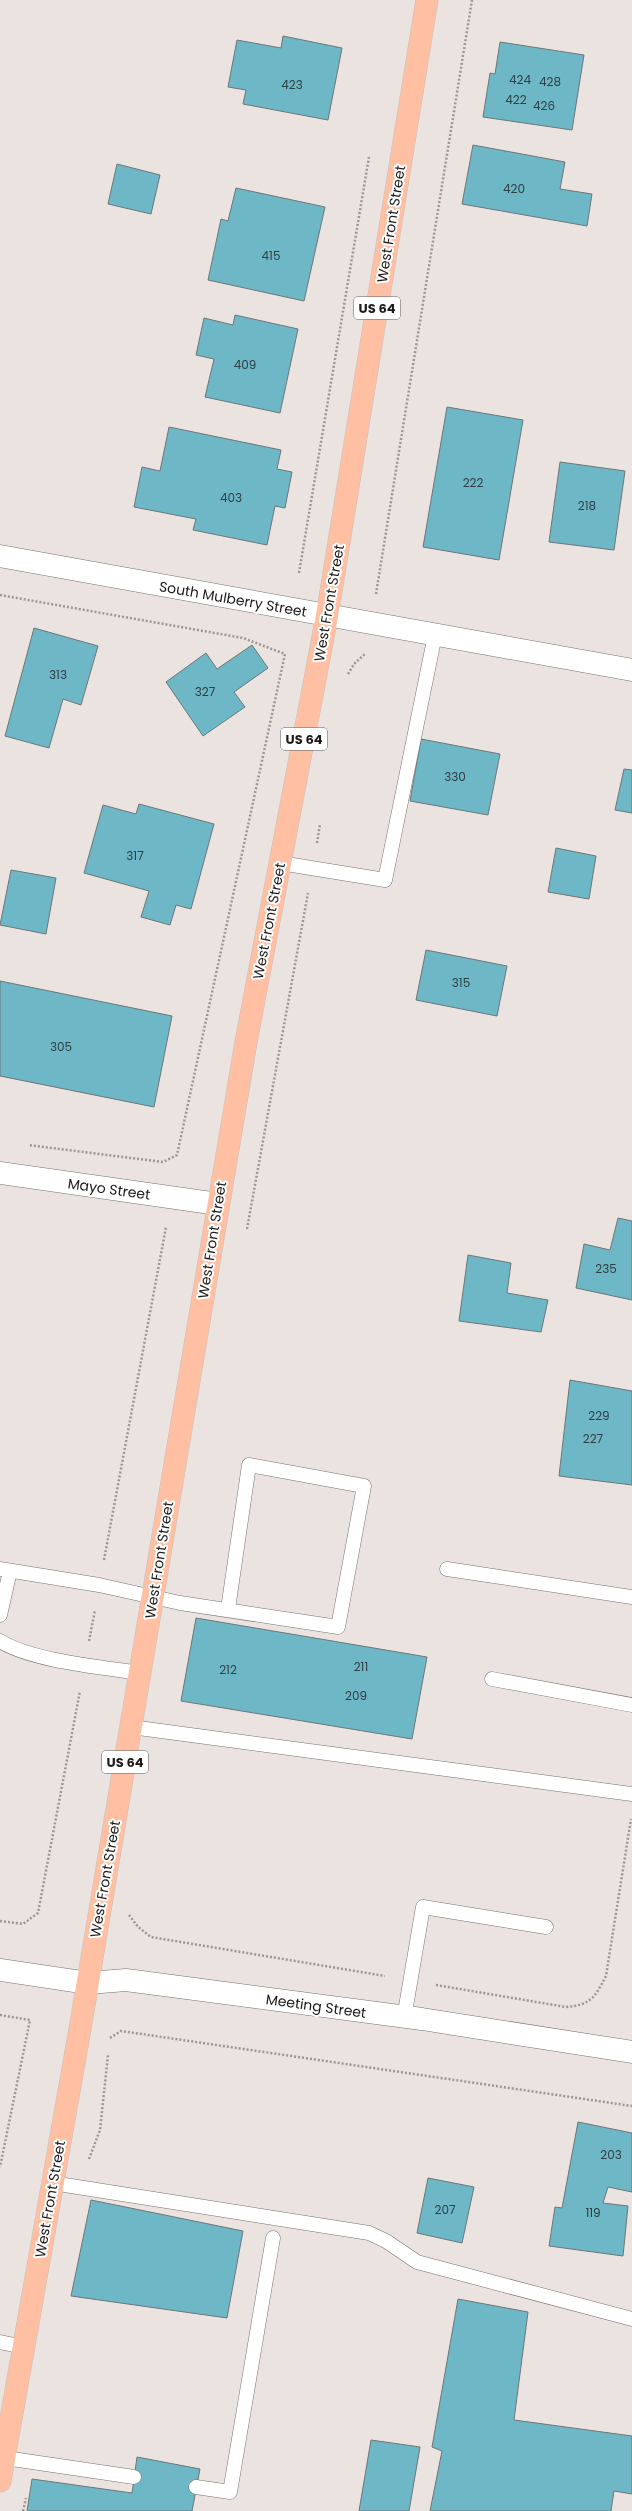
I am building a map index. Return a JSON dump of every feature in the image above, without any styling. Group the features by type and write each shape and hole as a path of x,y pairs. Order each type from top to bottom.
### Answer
{"main road":[{"name":"West Front Street","path":"0,2481 88,1982 246,1042 327,616 427,0"}],"street":[{"name":"South Mulberry Street","path":"0,556 632,670"},
{"name":"Mayo Street","path":"0,1173 218,1204"},
{"name":"Meeting Street","path":"0,1970 88,1982 126,1980 404,2018 632,2052"}],"lane":[{"path":"280,863 312,870 385,880 435,635"},
{"path":"0,1614 5,1570 99,1585 153,1597 338,1627 364,1486 249,1465 228,1609"},
{"path":"447,1569 632,1597"},
{"path":"0,1641 13,1649 85,1665 140,1673"},
{"path":"492,1679 632,1705"},
{"path":"131,1727 632,1794"},
{"path":"404,2018 424,1907 546,1926"},
{"path":"52,2183 369,2233 386,2241 417,2262 632,2320"},
{"path":"196,2487 230,2492 273,2238"},
{"path":"0,2342 24,2347"},
{"path":"5,2458 134,2477"}],"path":[{"path":"376,596 472,0"},
{"path":"299,573 370,148"},
{"path":"0,595 243,638 285,654 177,1155 163,1162 23,1144"},
{"path":"347,676 363,654 370,654"},
{"path":"246,1236 322,816"},
{"path":"0,1921 23,1924 38,1913 168,1222"},
{"path":"128,1912 138,1927 151,1937 566,2007 584,2005 598,1993 606,1976 632,1814"},
{"path":"0,2015 30,2020 0,2167"},
{"path":"109,2045 110,2037 121,2031 632,2106"},
{"path":"78,2187 100,2130 108,2053"},
{"path":"23,2511 33,2462"}],"building":[{"path":"283,36 342,48 328,120 243,104 246,90 228,87 237,40 281,48"},
{"path":"500,42 584,55 572,130 483,117 490,73 495,74"},
{"path":"473,145 565,162 560,189 592,194 587,226 462,204"},
{"path":"117,164 160,175 151,214 108,204"},
{"path":"236,188 325,207 304,301 208,280 221,219 228,221"},
{"path":"235,315 298,329 280,413 205,397 214,359 196,355 204,318 233,325"},
{"path":"447,407 523,420 499,560 423,547"},
{"path":"169,427 281,450 277,469 292,472 285,508 275,506 267,545 193,530 196,519 134,507 142,467 160,471"},
{"path":"560,462 625,471 614,550 549,542"},
{"path":"34,628 98,646 81,705 63,699 49,748 5,736"},
{"path":"252,645 268,668 234,692 245,707 203,736 166,682 206,653 217,669"},
{"path":"421,739 500,754 488,815 410,801"},
{"path":"624,769 632,770 632,813 615,810"},
{"path":"139,804 214,824 191,909 176,905 170,925 141,917 149,891 84,873 103,805 136,814"},
{"path":"556,848 596,856 589,899 548,892"},
{"path":"11,870 56,878 46,934 0,925"},
{"path":"426,950 507,966 497,1016 416,1000"},
{"path":"0,981 172,1016 154,1107 0,1076"},
{"path":"618,1218 632,1221 632,1300 576,1288 584,1244 610,1250"},
{"path":"468,1255 511,1263 507,1293 548,1300 541,1332 459,1321"},
{"path":"570,1380 632,1391 632,1485 559,1476"},
{"path":"196,1618 427,1657 412,1739 181,1701"},
{"path":"578,2122 632,2133 632,2192 608,2187 603,2203 628,2206 623,2256 549,2246 555,2207 562,2208"},
{"path":"428,2178 474,2187 462,2243 417,2233"},
{"path":"91,2200 243,2231 227,2318 71,2296"},
{"path":"458,2299 528,2312 514,2420 632,2436 632,2494 614,2491 611,2511 430,2511 442,2451 432,2447"},
{"path":"371,2440 420,2447 409,2511 359,2511"},
{"path":"137,2457 200,2469 192,2511 27,2511 32,2479 132,2493"}]}
